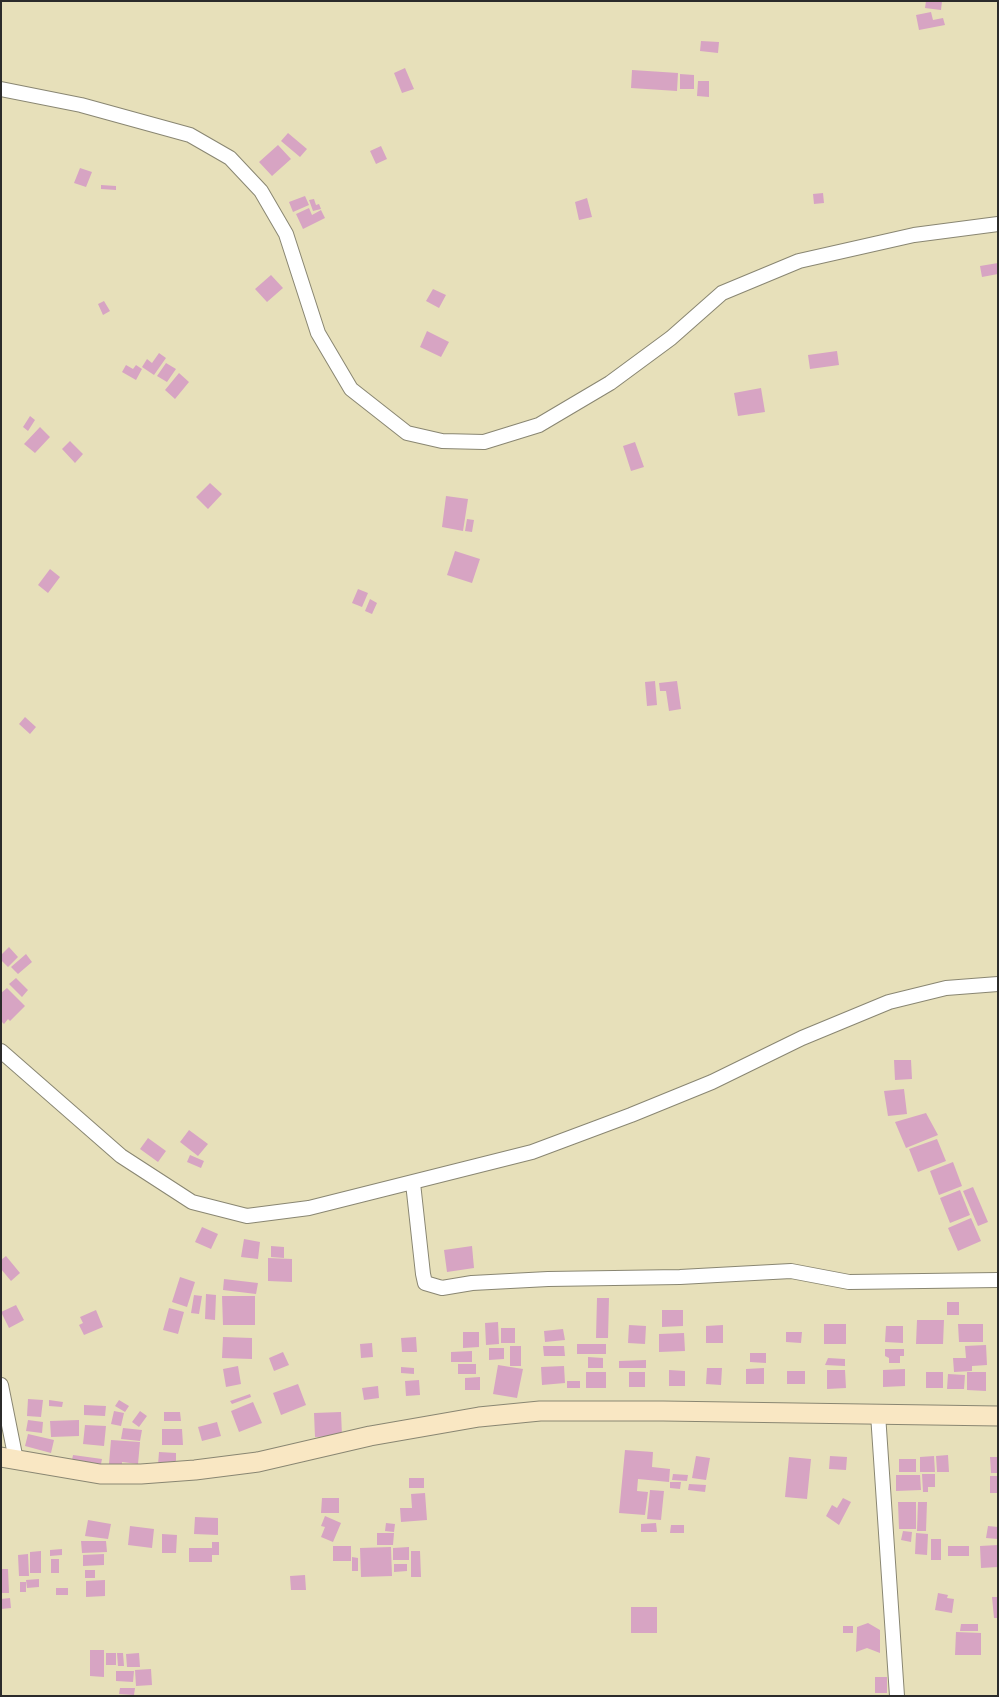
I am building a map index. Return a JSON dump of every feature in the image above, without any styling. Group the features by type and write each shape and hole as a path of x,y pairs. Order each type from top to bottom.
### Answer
{"main road":[{"path":"9,1458 100,1474 141,1474 195,1470 258,1462 370,1436 479,1417 540,1411 998,1416"}],"street":[{"path":"1,89 81,105 190,135 230,158 261,191 286,234 318,333 351,389 407,433 442,442 484,442 539,424 610,383 671,338 722,293 799,261 914,235 998,224"},
{"path":"1,1051 121,1156 192,1202 247,1216 309,1208 532,1152 712,1082 802,1038 889,1002 946,988 998,984"},
{"path":"413,1183 425,1283 442,1288 472,1283 548,1279 680,1277 791,1271 849,1282 998,1280"},
{"path":"1,1385 9,1458"},
{"path":"878,1414 897,1696"}],"building":[{"path":"926,1 942,1 941,10 925,8"},
{"path":"931,12 933,20 943,18 945,25 919,30 916,15"},
{"path":"701,41 719,42 718,53 700,51"},
{"path":"405,68 414,89 402,93 394,73"},
{"path":"632,70 678,73 677,91 631,88"},
{"path":"680,74 694,75 694,89 680,89"},
{"path":"698,81 709,81 709,97 697,96"},
{"path":"288,133 307,149 300,157 281,141"},
{"path":"278,145 291,159 272,176 259,162"},
{"path":"381,146 387,159 376,164 370,151"},
{"path":"80,168 92,172 86,187 74,183"},
{"path":"101,185 116,186 116,190 101,189"},
{"path":"823,193 824,203 814,204 813,194"},
{"path":"305,196 309,205 293,212 289,202"},
{"path":"587,198 592,217 579,220 575,202"},
{"path":"314,199 316,205 319,204 321,209 313,211 309,200"},
{"path":"309,208 312,215 321,210 325,218 303,229 296,214"},
{"path":"998,263 998,274 982,277 980,266"},
{"path":"271,275 283,288 267,302 255,289"},
{"path":"433,289 446,295 439,308 426,301"},
{"path":"104,301 110,311 103,315 98,304"},
{"path":"427,331 449,342 441,357 420,347"},
{"path":"837,351 839,365 810,369 808,355"},
{"path":"159,353 166,358 154,375 142,367 147,359 152,363"},
{"path":"166,363 176,369 167,382 157,376"},
{"path":"126,365 133,369 136,365 142,369 136,380 122,372"},
{"path":"179,373 189,382 175,399 165,390"},
{"path":"761,388 765,412 738,416 734,393"},
{"path":"30,416 35,420 28,431 23,427"},
{"path":"40,427 50,437 35,453 24,444"},
{"path":"70,441 83,454 75,463 62,449"},
{"path":"635,442 644,467 631,471 623,446"},
{"path":"210,483 222,494 208,509 196,497"},
{"path":"446,496 468,499 463,531 442,527"},
{"path":"467,519 474,520 472,532 465,531"},
{"path":"455,551 480,559 472,583 447,575"},
{"path":"50,569 60,577 48,593 38,585"},
{"path":"358,589 368,593 362,607 352,603"},
{"path":"370,599 377,603 372,614 365,611"},
{"path":"655,681 657,705 647,706 645,682"},
{"path":"677,681 681,709 669,711 666,691 660,691 659,683"},
{"path":"25,717 36,727 30,734 19,724"},
{"path":"9,947 18,957 8,967 1,960 1,955"},
{"path":"26,954 32,962 18,974 11,967"},
{"path":"16,978 28,990 22,997 9,984"},
{"path":"7,988 25,1006 10,1021 8,1019 4,1024 1,1021 1,993"},
{"path":"894,1060 911,1060 912,1079 895,1080"},
{"path":"904,1089 907,1114 888,1116 884,1091"},
{"path":"926,1113 938,1135 906,1148 895,1122"},
{"path":"189,1130 208,1144 198,1156 180,1142"},
{"path":"148,1138 166,1151 158,1162 140,1149"},
{"path":"937,1139 946,1161 918,1172 909,1149"},
{"path":"190,1155 204,1161 201,1168 187,1162"},
{"path":"953,1162 962,1186 939,1195 930,1171"},
{"path":"973,1187 988,1222 978,1226 963,1191"},
{"path":"960,1190 970,1215 950,1223 940,1198"},
{"path":"971,1218 981,1241 958,1251 948,1228"},
{"path":"202,1227 218,1234 211,1249 195,1242"},
{"path":"244,1239 260,1242 258,1259 241,1257"},
{"path":"271,1246 284,1247 284,1258 271,1257"},
{"path":"472,1246 474,1268 447,1272 444,1250"},
{"path":"6,1256 20,1273 11,1281 1,1269 1,1260"},
{"path":"268,1258 292,1259 292,1282 268,1281"},
{"path":"180,1277 195,1282 187,1307 172,1302"},
{"path":"224,1279 258,1283 256,1294 223,1290"},
{"path":"206,1294 216,1295 215,1320 205,1319"},
{"path":"194,1295 202,1296 199,1314 191,1313"},
{"path":"222,1296 255,1296 255,1325 223,1325"},
{"path":"597,1298 609,1298 608,1338 596,1338"},
{"path":"947,1302 959,1302 959,1315 947,1315"},
{"path":"16,1305 24,1320 9,1328 1,1312"},
{"path":"169,1308 184,1312 178,1334 163,1330"},
{"path":"96,1310 103,1327 84,1335 79,1325 83,1323 80,1317"},
{"path":"662,1310 683,1310 683,1326 662,1327"},
{"path":"917,1320 944,1320 943,1344 916,1344"},
{"path":"498,1322 499,1344 486,1345 485,1323"},
{"path":"824,1324 846,1324 846,1344 824,1344"},
{"path":"958,1324 983,1324 983,1342 959,1342"},
{"path":"629,1325 646,1326 645,1344 628,1343"},
{"path":"723,1325 723,1343 706,1343 706,1326"},
{"path":"886,1326 903,1326 903,1343 885,1342"},
{"path":"501,1328 515,1328 515,1343 501,1343"},
{"path":"563,1329 565,1340 545,1342 544,1331"},
{"path":"463,1332 479,1332 479,1347 463,1348"},
{"path":"786,1332 802,1332 801,1343 786,1342"},
{"path":"684,1333 685,1351 659,1352 659,1334"},
{"path":"223,1337 252,1338 252,1359 222,1358"},
{"path":"416,1337 417,1352 402,1352 401,1338"},
{"path":"372,1343 373,1357 361,1358 360,1344"},
{"path":"577,1344 606,1344 606,1354 577,1354"},
{"path":"986,1345 987,1365 972,1366 972,1371 954,1372 953,1358 966,1358 965,1346"},
{"path":"510,1346 521,1346 521,1366 510,1366"},
{"path":"543,1346 564,1346 565,1356 544,1356"},
{"path":"489,1348 504,1348 504,1359 489,1360"},
{"path":"885,1349 904,1349 904,1356 900,1356 900,1363 889,1363 889,1358 885,1356"},
{"path":"472,1351 472,1362 451,1362 451,1352"},
{"path":"283,1352 289,1365 274,1371 269,1358"},
{"path":"750,1353 766,1353 766,1363 750,1362"},
{"path":"588,1357 603,1358 603,1368 588,1368"},
{"path":"828,1358 845,1359 845,1366 825,1365"},
{"path":"646,1360 646,1368 619,1368 619,1361"},
{"path":"458,1364 476,1364 476,1374 458,1374"},
{"path":"498,1365 523,1369 517,1398 493,1394"},
{"path":"238,1366 241,1384 226,1387 223,1369"},
{"path":"564,1366 565,1383 542,1385 541,1367"},
{"path":"401,1367 414,1368 414,1374 401,1373"},
{"path":"707,1368 722,1368 721,1385 706,1384"},
{"path":"764,1368 764,1384 746,1384 746,1369"},
{"path":"905,1369 905,1386 883,1387 883,1370"},
{"path":"669,1370 685,1371 685,1386 669,1386"},
{"path":"827,1370 845,1370 846,1388 827,1389"},
{"path":"787,1371 805,1371 805,1384 787,1384"},
{"path":"586,1372 606,1372 606,1388 586,1388"},
{"path":"629,1372 645,1372 645,1387 629,1387"},
{"path":"926,1372 943,1372 943,1388 926,1388"},
{"path":"967,1372 986,1372 986,1391 967,1390"},
{"path":"948,1374 965,1375 964,1389 947,1389"},
{"path":"480,1377 480,1390 465,1390 465,1378"},
{"path":"419,1380 420,1395 406,1396 405,1381"},
{"path":"567,1381 580,1381 580,1388 567,1388"},
{"path":"298,1384 306,1405 281,1415 273,1393"},
{"path":"378,1386 379,1398 364,1400 362,1388"},
{"path":"250,1394 251,1397 232,1404 230,1401"},
{"path":"28,1399 43,1400 41,1417 27,1416"},
{"path":"49,1400 63,1402 62,1407 49,1406"},
{"path":"119,1400 129,1406 125,1412 115,1406"},
{"path":"253,1402 262,1423 239,1432 231,1411"},
{"path":"84,1405 106,1406 105,1416 84,1415"},
{"path":"114,1411 124,1413 121,1426 111,1424"},
{"path":"140,1411 147,1416 139,1427 132,1422"},
{"path":"164,1412 180,1412 181,1421 164,1421"},
{"path":"341,1412 342,1436 315,1437 314,1413"},
{"path":"28,1420 43,1422 42,1433 26,1431"},
{"path":"79,1420 79,1436 51,1437 50,1421"},
{"path":"217,1422 221,1436 202,1441 198,1427"},
{"path":"85,1425 106,1426 104,1446 83,1444"},
{"path":"123,1428 142,1430 140,1441 121,1439"},
{"path":"162,1429 182,1429 183,1445 162,1445"},
{"path":"28,1434 54,1440 51,1453 25,1446"},
{"path":"111,1440 140,1442 138,1464 122,1462 122,1466 109,1464"},
{"path":"625,1450 653,1452 652,1467 670,1469 669,1482 638,1479 637,1491 648,1492 645,1515 619,1513"},
{"path":"159,1452 176,1453 176,1466 158,1465"},
{"path":"73,1455 102,1459 100,1469 71,1465"},
{"path":"948,1455 949,1472 937,1472 936,1456"},
{"path":"696,1456 710,1458 706,1480 692,1478"},
{"path":"830,1456 847,1457 846,1470 829,1469"},
{"path":"934,1456 935,1472 920,1472 920,1457"},
{"path":"789,1457 811,1459 807,1499 785,1497"},
{"path":"990,1457 998,1457 998,1473 991,1473"},
{"path":"899,1459 916,1459 916,1472 899,1472"},
{"path":"673,1474 688,1475 687,1481 672,1480"},
{"path":"922,1474 935,1474 935,1487 928,1487 928,1492 923,1492"},
{"path":"896,1475 920,1475 921,1490 896,1491"},
{"path":"990,1476 998,1476 998,1493 990,1493"},
{"path":"409,1478 424,1478 424,1488 409,1488"},
{"path":"670,1482 681,1482 680,1489 670,1488"},
{"path":"689,1484 706,1485 705,1492 688,1490"},
{"path":"650,1490 664,1491 661,1520 647,1519"},
{"path":"425,1493 427,1520 401,1522 400,1508 412,1508 411,1494"},
{"path":"322,1498 339,1498 339,1513 321,1513"},
{"path":"843,1498 851,1502 839,1525 826,1516 832,1505 837,1508"},
{"path":"898,1502 916,1502 916,1529 899,1529"},
{"path":"918,1502 927,1502 926,1531 917,1531"},
{"path":"325,1516 341,1523 333,1542 321,1537 325,1527 321,1526"},
{"path":"195,1517 218,1518 218,1535 194,1534"},
{"path":"88,1520 111,1524 108,1539 85,1536"},
{"path":"386,1523 395,1524 394,1532 385,1531"},
{"path":"656,1523 657,1532 641,1532 641,1524"},
{"path":"671,1525 684,1525 684,1533 670,1533"},
{"path":"130,1526 154,1529 152,1548 128,1545"},
{"path":"988,1526 998,1527 998,1539 986,1538"},
{"path":"903,1531 912,1532 911,1542 901,1540"},
{"path":"377,1533 394,1533 393,1545 377,1545"},
{"path":"916,1533 928,1534 927,1555 915,1554"},
{"path":"162,1534 177,1535 176,1553 162,1553"},
{"path":"931,1539 941,1539 941,1560 931,1560"},
{"path":"81,1541 106,1541 107,1552 82,1553"},
{"path":"212,1542 219,1542 219,1555 212,1555 212,1562 189,1562 189,1548 212,1548"},
{"path":"998,1545 998,1567 981,1568 980,1546"},
{"path":"333,1546 351,1546 351,1561 333,1561"},
{"path":"948,1546 969,1546 969,1556 948,1556"},
{"path":"391,1547 392,1576 361,1577 360,1548"},
{"path":"409,1547 409,1560 393,1560 393,1548"},
{"path":"62,1549 62,1555 50,1556 50,1550"},
{"path":"41,1551 41,1573 30,1573 30,1552"},
{"path":"411,1551 420,1551 421,1577 411,1577"},
{"path":"28,1554 29,1576 19,1576 18,1555"},
{"path":"104,1554 104,1565 83,1566 83,1555"},
{"path":"352,1557 358,1558 358,1571 352,1571"},
{"path":"51,1559 59,1559 59,1573 51,1573"},
{"path":"394,1564 407,1564 407,1571 394,1572"},
{"path":"1,1569 8,1569 9,1593 1,1593"},
{"path":"85,1570 95,1570 95,1578 85,1578"},
{"path":"305,1575 306,1590 291,1590 290,1576"},
{"path":"39,1579 39,1587 27,1588 26,1580"},
{"path":"105,1580 105,1596 86,1597 86,1581"},
{"path":"20,1582 26,1582 26,1592 20,1592"},
{"path":"56,1588 68,1588 68,1595 56,1595"},
{"path":"938,1593 948,1595 947,1598 954,1599 952,1613 935,1610"},
{"path":"992,1597 998,1597 998,1618 994,1618"},
{"path":"10,1598 11,1608 1,1609 1,1599"},
{"path":"631,1607 657,1607 657,1633 631,1633"},
{"path":"868,1623 880,1630 880,1653 867,1648 856,1652 857,1627"},
{"path":"961,1624 978,1624 978,1631 960,1631"},
{"path":"843,1626 853,1626 853,1633 843,1633"},
{"path":"956,1632 981,1633 981,1655 955,1655"},
{"path":"90,1650 104,1650 104,1677 90,1676"},
{"path":"106,1653 116,1653 116,1665 106,1665"},
{"path":"117,1653 123,1653 124,1666 118,1666"},
{"path":"139,1653 140,1667 127,1667 126,1654"},
{"path":"151,1669 152,1685 136,1686 135,1670"},
{"path":"116,1671 134,1671 133,1682 116,1681"},
{"path":"875,1677 887,1677 887,1693 875,1693"},
{"path":"120,1688 135,1688 134,1695 119,1694"}]}
